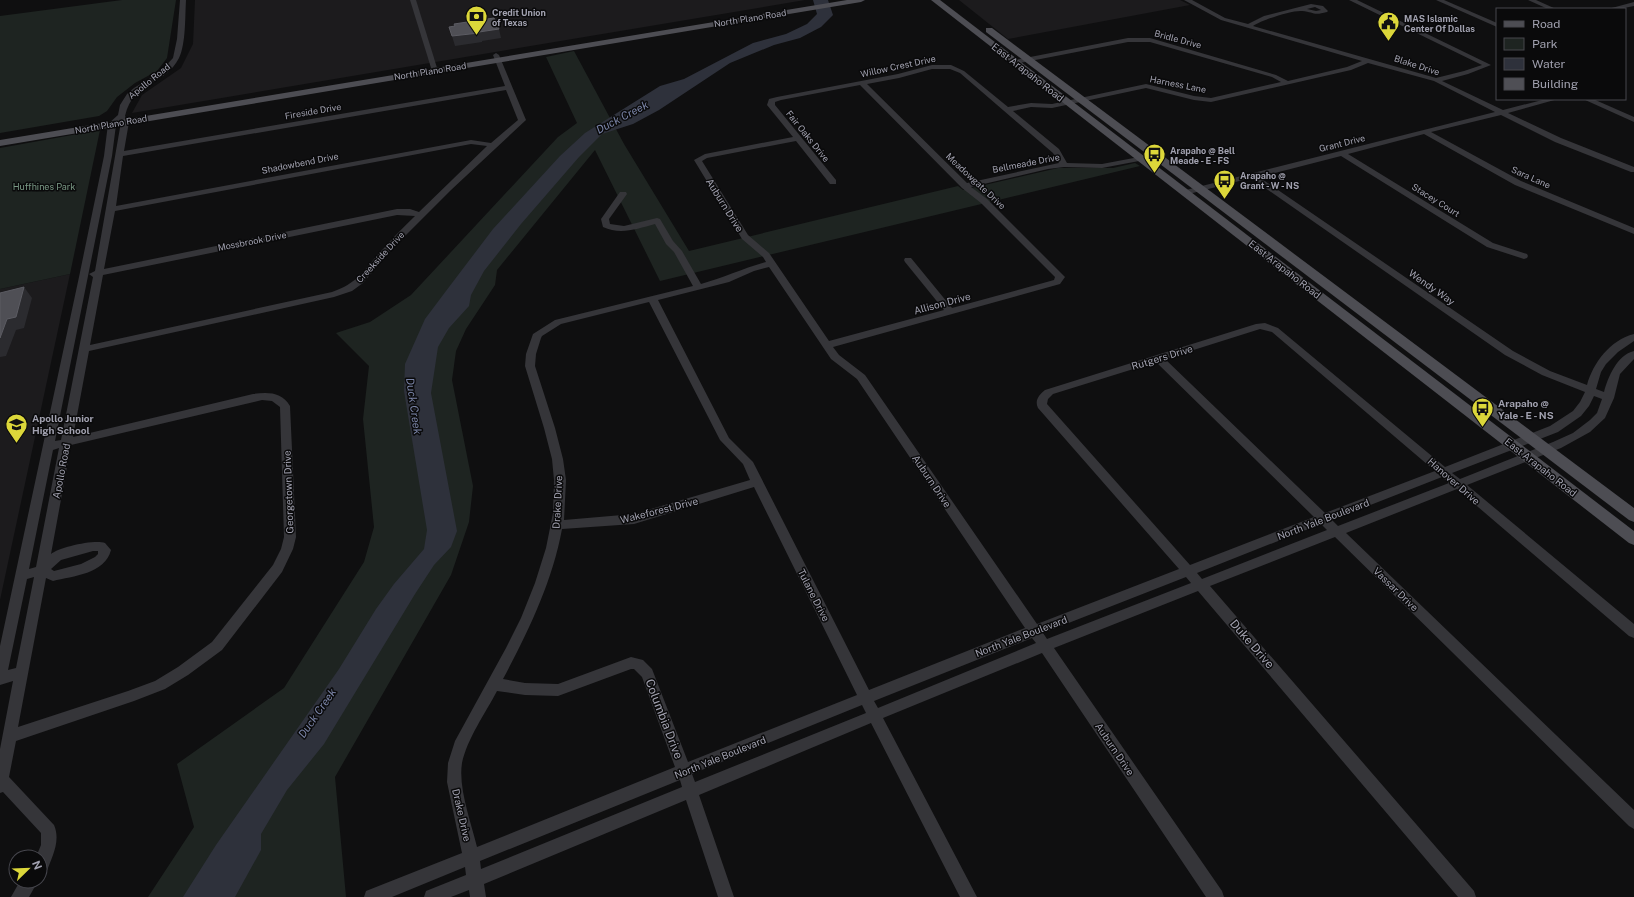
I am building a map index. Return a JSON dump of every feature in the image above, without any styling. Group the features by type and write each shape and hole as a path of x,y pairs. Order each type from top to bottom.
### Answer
{"main road":[{"name":"North Plano Road","path":"0,137 123,119 434,67 497,58 810,6 832,1 861,0"},
{"name":"East Arapaho Road","path":"935,0 1068,102 1139,159 1634,539"},
{"name":"East Arapaho Road","path":"985,27 1634,516"},
{"name":"North Plano Road","path":"0,144 112,124 123,119"},
{"path":"1115,139 1120,129"}],"street":[{"name":"Apollo Road","path":"48,849 49,830 1,783 111,209 120,154 123,104 127,97 140,86 166,70 177,57 183,0"},
{"path":"413,0 434,67"},
{"name":"Blake Drive","path":"1188,0 1223,19 1436,80 1558,140 1634,170"},
{"path":"1352,0 1488,65 1466,73 1436,80"},
{"path":"1439,0 1496,25"},
{"path":"1531,0 1551,8"},
{"path":"1616,8 1634,4"},
{"path":"1248,27 1251,24 1261,20 1302,9"},
{"name":"Bridle Drive","path":"1015,62 1128,40 1150,40 1274,76 1287,82"},
{"name":"Creekside Drive","path":"84,349 334,294 349,289 360,281 388,248 421,215 493,145 516,127 522,120 497,58"},
{"name":"Harness Lane","path":"1006,110 1031,105 1052,106 1146,86 1157,87 1198,99 1211,100 1356,67 1363,64 1367,60"},
{"name":"Willow Crest Drive","path":"772,101 778,98 899,76 932,67 951,67 962,72 1056,152 1064,165"},
{"name":"Meadowgate Drive","path":"862,83 964,186 984,201 1060,277"},
{"name":"Fireside Drive","path":"120,154 509,87"},
{"name":"Grant Drive","path":"1185,193 1550,100"},
{"path":"1589,100 1634,120"},
{"name":"Fair Oaks Drive","path":"772,101 771,105 833,182"},
{"name":"Apollo Road","path":"0,678 84,277 108,156 112,124"},
{"name":"Sara Lane","path":"1425,132 1518,183 1634,231"},
{"name":"Auburn Drive","path":"797,138 705,156 698,160 745,237 766,254 835,356 861,377 1216,897"},
{"name":"Shadowbend Drive","path":"111,209 471,142 493,145"},
{"name":"Stacey Court","path":"1342,153 1490,245 1524,256"},
{"name":"Bellmeade Drive","path":"964,186 1048,167 1064,165 1102,166 1139,159"},
{"name":"Wendy Way","path":"1253,176 1509,353 1546,373 1609,398"},
{"path":"623,194 605,219 606,225 611,228 618,229 657,221 669,242 678,251 698,287"},
{"name":"Mossbrook Drive","path":"84,277 99,272 397,212 410,212 421,215"},
{"path":"908,260 950,312"},
{"name":"Drake Drive","path":"478,897 471,857 454,782 455,763 460,746 525,622 548,565 558,525 560,481 556,446 530,366 533,348 538,334 558,322 726,280 751,269 772,263"},
{"name":"Allison Drive","path":"827,345 1053,284 1057,282 1060,277"},
{"name":"Tulane Drive","path":"652,298 725,440 747,462 874,715 969,897"},
{"name":"Rutgers Drive","path":"1049,392 1259,326 1265,326 1275,330"},
{"name":"Hanover Drive","path":"1275,330 1634,632"},
{"name":"North Yale Boulevard","path":"372,897 1034,631 1190,572 1554,429 1575,417 1584,406 1598,367 1613,350 1634,336"},
{"name":"North Yale Boulevard","path":"432,897 1044,646 1201,586 1546,449 1592,426 1602,414 1609,398 1615,374 1634,354"},
{"name":"Vassar Drive","path":"1158,358 1634,821"},
{"name":"Duke Drive","path":"1049,392 1043,398 1042,405 1221,607 1468,897"},
{"name":"Georgetown Drive","path":"10,736 129,697 160,685 183,671 217,646 278,568 287,549 290,537 285,406 281,400 271,396 253,398 48,447"},
{"name":"Wakeforest Drive","path":"558,525 634,518 757,482"},
{"path":"21,576 42,570"},
{"name":"Columbia Drive","path":"493,684 525,689 558,690 631,663 638,664 647,673 684,771 726,897"},
{"path":"0,678 22,672"}],"shaded area":[{"path":"195,0 805,0 132,113 142,95 181,68 193,44"},
{"path":"959,0 1180,0 1190,5 1008,39"},
{"name":"Apollo Junior High School","path":"70,274 0,600 0,289"}],"green space":[{"path":"122,0 176,0 167,58 157,71 135,83 117,97 107,111 99,116 0,133 0,16"},
{"path":"574,51 624,144 689,251 958,186 963,190 1058,168 1113,168 1135,163 1140,166 660,281 595,150 497,270 495,285 466,329 456,351 452,380 473,486 469,522 451,575 335,777 346,897 148,897 194,827 177,764 284,688 364,562 374,527 363,419 369,366 336,333 370,322 411,295 558,137 577,123 546,57"},
{"name":"Huffhines Park","path":"100,130 70,274 0,289 0,148"}],"water":[{"name":"Duck Creek","path":"813,0 828,0 833,15 821,27 800,38 774,45 730,63 659,110 633,124 602,134 579,157 521,224 484,271 471,295 469,306 449,328 438,347 431,393 457,531 451,547 434,565 415,594 324,744 287,790 261,834 261,850 235,897 183,897 216,845 339,669 376,609 394,584 424,549 427,530 404,391 405,364 425,319 493,229 560,156 585,133 660,86 684,79 753,43 786,34 807,24 817,14"}],"building":[{"path":"494,18 499,29 452,36 449,27 455,26 454,24"},
{"path":"24,287 16,317 7,319 0,338 0,293"}],"place":[{"name":"Credit Union of Texas","path":"476,36"},
{"name":"MAS Islamic Center Of Dallas","path":"1388,42"},
{"name":"Arapaho @ Bell Meade - E - FS","path":"1154,174"},
{"name":"Arapaho @ Grant - W - NS","path":"1224,200"},
{"name":"Arapaho @ Yale - E - NS","path":"1483,428"},
{"name":"Apollo Junior High School","path":"17,444"}]}
